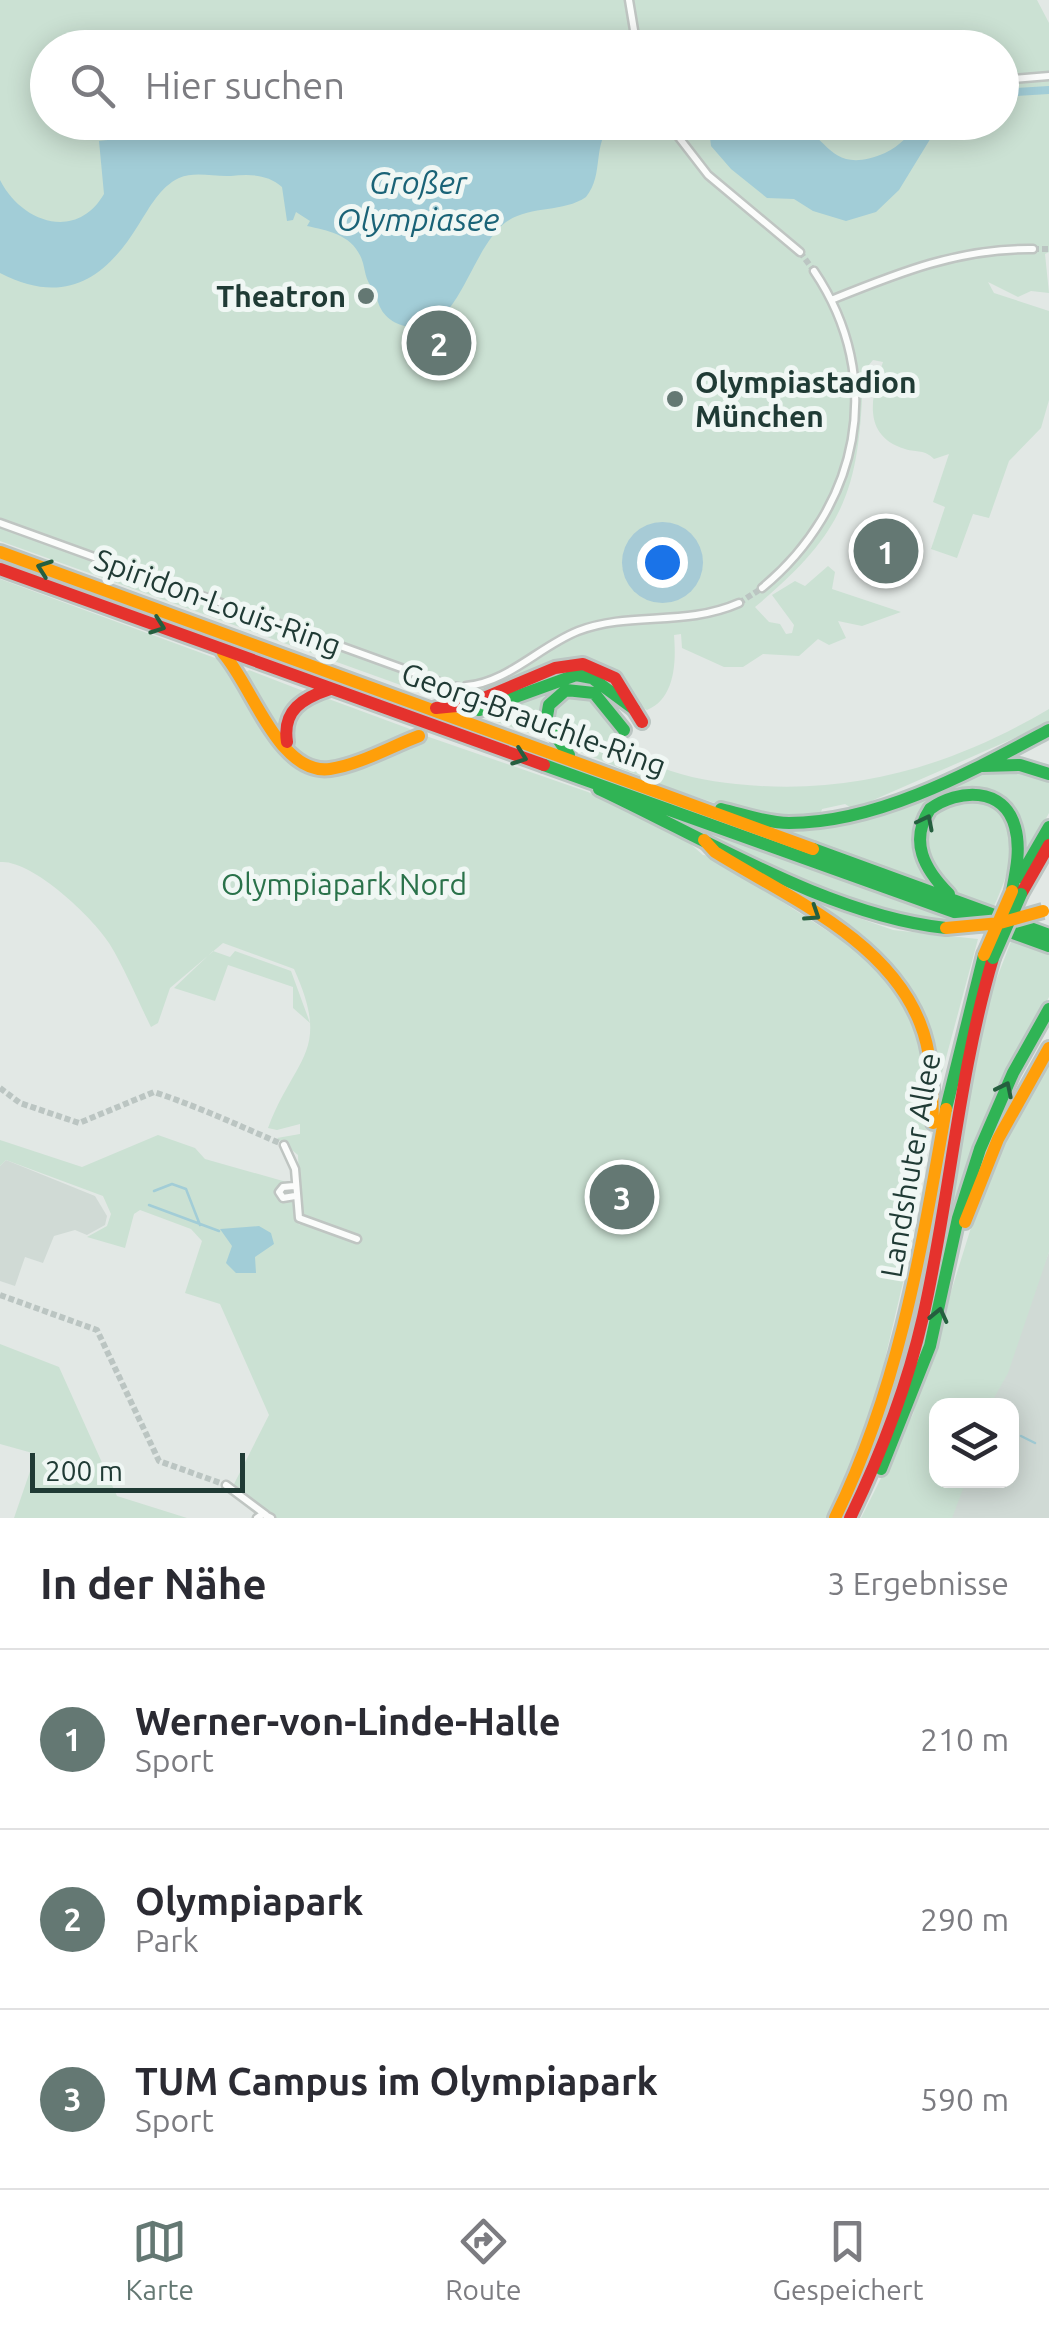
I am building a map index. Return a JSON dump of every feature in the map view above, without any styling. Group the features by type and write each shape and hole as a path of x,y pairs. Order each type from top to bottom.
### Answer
{"highway":[{"name":"Georg-Brauchle-Ring","path":"0,552 1049,936"},
{"name":"Georg-Brauchle-Ring","path":"0,570 1049,946"},
{"path":"219,648 241,670 288,750 308,768 331,770 419,736"},
{"path":"432,708 466,705 555,668 582,664 615,678 638,715 592,678 566,676 479,710"},
{"path":"575,760 546,730 548,707 560,694 574,688 594,693 624,730 608,690"},
{"path":"288,750 284,732 292,708 309,695 331,689"},
{"path":"698,805 773,822 830,819 886,803 1049,730"},
{"path":"966,768 1001,763 1049,774"},
{"path":"580,779 819,894 880,918 946,928 1000,923 1049,909"},
{"path":"958,902 926,872 918,840 932,809 955,795 984,796 1002,807 1014,822 1020,848 1017,892"},
{"name":"Landshuter Allee","path":"835,1518 872,1436 902,1345 951,1068 988,956 1049,827"},
{"path":"704,840 715,852 866,950 909,995 928,1034 934,1062 934,1173"},
{"name":"Landshuter Allee","path":"1017,892 1049,845"},
{"name":"Landshuter Allee","path":"850,1518 896,1408 923,1317 968,1048 988,956"},
{"path":"859,1498 876,1481 906,1415 930,1346 958,1218 995,1110 1049,1009"},
{"path":"946,1282 985,1168 1049,1048"}],"street":[{"path":"629,0 634,30"},
{"path":"1019,79 1049,76"},
{"path":"681,140 708,174 800,252"},
{"path":"831,300 932,260 982,251 1033,248"},
{"path":"762,588 806,548 832,505 847,464 854,409 852,365 831,300 814,270"},
{"name":"Spiridon-Louis-Ring","path":"0,523 436,681"},
{"path":"466,686 500,676 577,631 619,622 703,616 739,603"},
{"path":"284,1145 291,1152 300,1218 357,1239"},
{"path":"226,1485 268,1516"},
{"path":"257,1518 268,1516"}],"shaded area":[{"path":"6,1160 95,1196 107,1216 105,1225 87,1235 75,1230 54,1236 43,1263 25,1257 15,1286 0,1281 0,1166"},
{"path":"1049,1252 1049,1518 948,1518 959,1488 1019,1488 1019,1398 993,1398"}],"green space":[{"path":"0,0 1037,0 1049,23 1049,252 1045,254 1049,293 1031,291 1018,297 988,282 994,293 1049,311 1049,400 1041,428 1009,461 989,518 973,514 957,558 931,549 945,507 933,502 949,454 934,459 924,452 891,443 881,434 875,424 873,400 883,362 873,360 863,372 858,447 842,505 810,555 755,607 769,622 780,624 786,634 792,633 794,625 772,595 795,581 805,586 828,566 835,572 832,589 901,612 862,626 838,621 846,638 829,645 818,639 799,656 763,654 743,667 724,667 682,648 681,634 674,635 674,667 669,688 647,710 611,670 578,662 538,670 463,700 445,701 0,541"},
{"name":"Olympiapark Nord","path":"0,579 226,662 282,753 303,773 316,777 338,775 426,736 588,792 686,840 703,855 711,856 882,970 921,1029 930,1105 911,1248 870,1423 829,1518 276,1518 233,1486 269,1415 220,1304 185,1293 202,1241 191,1229 140,1210 134,1214 125,1248 87,1237 107,1226 111,1214 103,1196 6,1160 0,1166 0,1140 82,1167 158,1135 195,1148 205,1159 290,1183 299,1225 305,1217 300,1207 298,1155 277,1138 300,1134 300,1124 277,1130 268,1128 310,1037 305,997 294,969 223,943 170,988 158,1023 151,1027 101,932 44,879 0,862"},
{"path":"246,672 306,692 280,730"},
{"path":"572,681 594,684 607,696 588,686 570,685 541,724 543,738 463,710 470,707 488,713"},
{"path":"572,692 601,703 632,749 648,761 691,777 778,787 819,786 898,773 974,747 1049,709 1049,723 853,809 845,804 822,809 820,816 787,816 721,805 562,745 549,719 553,705"},
{"path":"326,698 410,729 409,732 336,763 309,762 290,744 291,717 313,699"},
{"path":"1016,768 1049,779 1049,813 1022,863 1022,835 989,795 935,801 917,858 925,875 939,889 755,822 848,822 970,777"},
{"path":"628,798 971,922 933,922 890,914 845,899 750,859"},
{"path":"968,800 988,805 1009,826 1010,857 994,906 948,889 937,877 926,849 931,823 939,812"},
{"path":"737,861 833,909 893,930 978,939 939,1084 928,1028 901,980"},
{"path":"1012,939 1049,952 1049,997 997,1096 921,1354 981,1019"},
{"path":"213,951 230,957 235,951 291,971 310,1023 293,1008 293,987 228,965 215,1001 174,988"},
{"path":"1049,1059 1049,1252 1008,1373 994,1398 929,1398 929,1488 963,1488 952,1518 861,1518 913,1414 983,1189 1027,1094"},
{"path":"0,1344 59,1367 117,1496 187,1518 14,1518 36,1454 0,1444"}],"water":[{"name":"Großer Olympiasee","path":"602,140 595,179 586,197 506,222 481,253 449,309 436,322 420,328 401,325 386,316 359,254 348,240 307,226 310,221 296,212 293,220 287,221 282,187 258,176 191,175 172,182 112,260 81,282 44,287 0,273 0,180 9,195 35,216 64,222 79,218 104,194 99,141"},
{"path":"710,140 819,140 841,157 852,160 885,153 903,140 930,140 899,190 876,212 846,221 813,211 794,199 767,198 731,169"},
{"path":"259,1226 271,1233 274,1244 255,1257 256,1273 236,1273 226,1263 232,1246 220,1229"}],"waterway":[{"path":"1019,92 1049,90"},
{"path":"154,1191 172,1184 186,1189 200,1225"},
{"path":"149,1205 219,1231"},
{"path":"1021,1436 1035,1443"}],"tunnel":[{"path":"1033,249 1049,249"},
{"path":"800,252 814,271"},
{"path":"739,603 762,588"},
{"path":"437,681 466,686"},
{"path":"0,1088 20,1103 79,1123 154,1092 284,1145"},
{"path":"0,1295 97,1330 159,1461 226,1485"}],"traffic: fast":[{"path":"479,710 576,675 592,678 634,709"},
{"path":"569,755 546,722 549,705 566,690 594,693 624,730"},
{"path":"721,809 789,823 857,814 924,792 1049,730"},
{"path":"544,765 1049,946"},
{"path":"983,766 1020,765 1049,774"},
{"path":"599,789 813,892 902,921 946,928"},
{"path":"949,894 926,865 921,832 930,809 966,795 991,798 1009,814 1018,843 1012,891"},
{"path":"1020,877 1049,827"},
{"path":"813,849 1049,935"},
{"path":"993,958 1021,894"},
{"path":"946,1109 984,955"},
{"path":"881,1469 930,1346 958,1218 980,1149 1013,1073 1049,1009"}],"traffic: slow":[{"path":"0,552 813,849"},
{"path":"223,653 281,744 312,767 330,769 352,764 419,736"},
{"path":"704,840 715,852 832,923 884,967 905,993 924,1035 931,1072 933,1123"},
{"path":"984,955 1012,891"},
{"path":"946,928 1000,923 1043,911"},
{"path":"965,1222 998,1139 1049,1048"},
{"path":"835,1518 857,1469 892,1369 917,1267 946,1109"}],"traffic: jam":[{"path":"0,569 544,765"},
{"path":"436,708 467,705 555,668 583,664 615,678 642,722"},
{"path":"287,742 288,721 296,707 330,689"},
{"path":"1021,894 1049,845"},
{"path":"850,1518 892,1420 917,1343 971,1047 993,958"}],"place":[{"name":"Theatron","path":"366,296"},
{"name":"Olympiapark","path":"439,343"},
{"name":"Olympiastadion München","path":"675,399"},
{"name":"Werner-von-Linde-Halle","path":"886,551"},
{"name":"TUM Campus im Olympiapark","path":"622,1197"}]}
